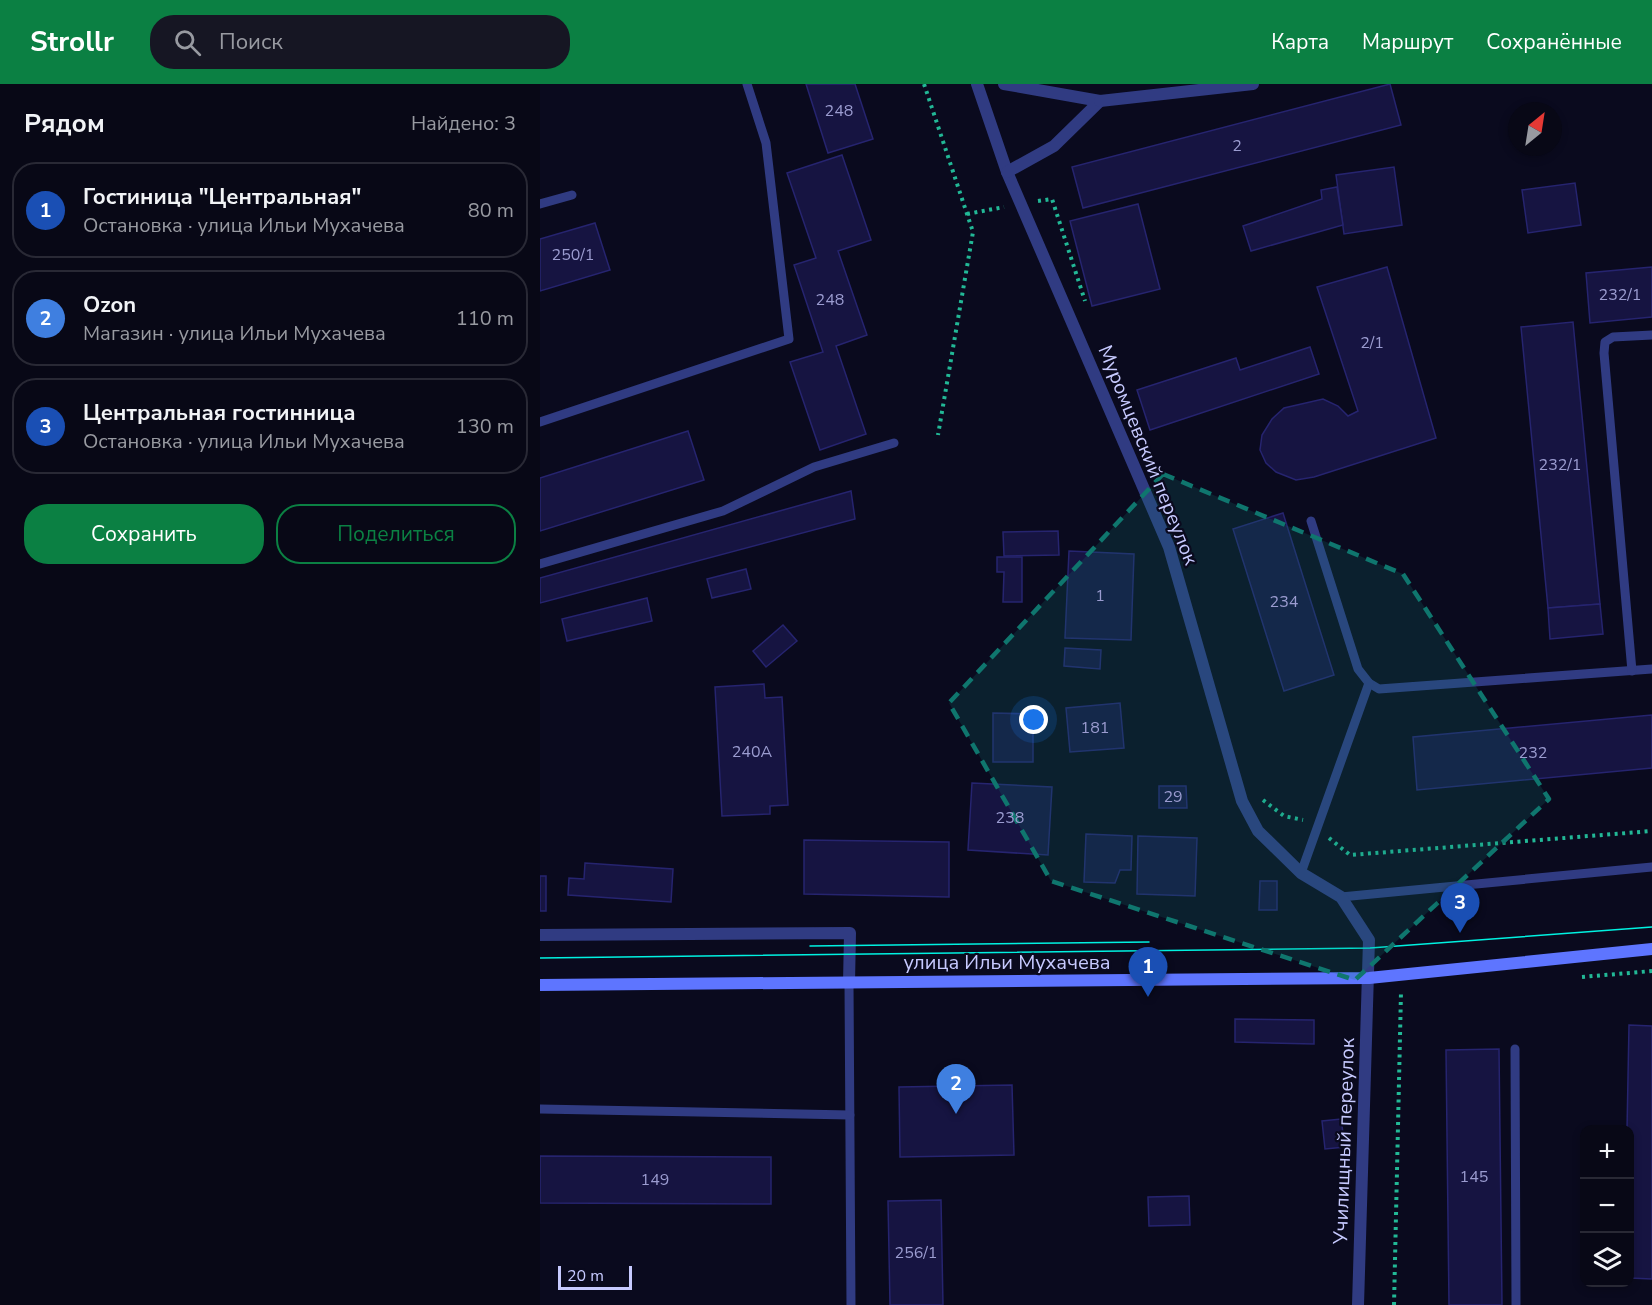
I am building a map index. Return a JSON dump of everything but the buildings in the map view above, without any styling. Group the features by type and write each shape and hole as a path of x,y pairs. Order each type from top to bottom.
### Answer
{"main road":[{"name":"улица Ильи Мухачева","path":"540,985 1369,978 1652,950"}],"street":[{"name":"Муромцевский переулок","path":"977,84 1007,172 1169,547 1242,801 1258,831 1301,873 1341,897 1369,940 1369,978"},
{"path":"1004,84 1100,101 1253,84"},
{"path":"1007,172 1054,146 1100,101"},
{"path":"540,935 850,933 849,983"},
{"name":"Училищный переулок","path":"1358,1305 1369,978"}],"lane":[{"path":"540,422 789,339 766,143 747,84"},
{"path":"540,204 572,195"},
{"path":"1632,671 1604,353 1605,342 1613,337 1652,335"},
{"path":"540,564 723,511 814,467 894,443"},
{"path":"1311,521 1358,669 1369,683 1379,689 1652,669"},
{"path":"1301,873 1369,683"},
{"path":"1341,897 1652,867"},
{"path":"849,983 851,1305"},
{"path":"1515,1049 1516,1305"},
{"path":"540,1109 850,1115"}],"path":[{"path":"924,84 973,232 938,435"},
{"path":"967,214 1052,199 1087,307"},
{"path":"1262,799 1284,816 1304,820 1350,855 1652,831"},
{"path":"1572,978 1652,971"},
{"path":"1394,1305 1400,992 1412,991"}],"highlighted area":[{"path":"1163,474 1403,574 1549,799 1355,980 1051,881 949,703"}],"tram line":[{"path":"540,958 1370,948 1652,927"},
{"path":"810,946 1149,942"}],"place":[{"name":"Центральная гостинница","path":"1460,933"},
{"name":"Гостиница \"Центральная\"","path":"1148,997"},
{"name":"Ozon","path":"956,1114"}]}
